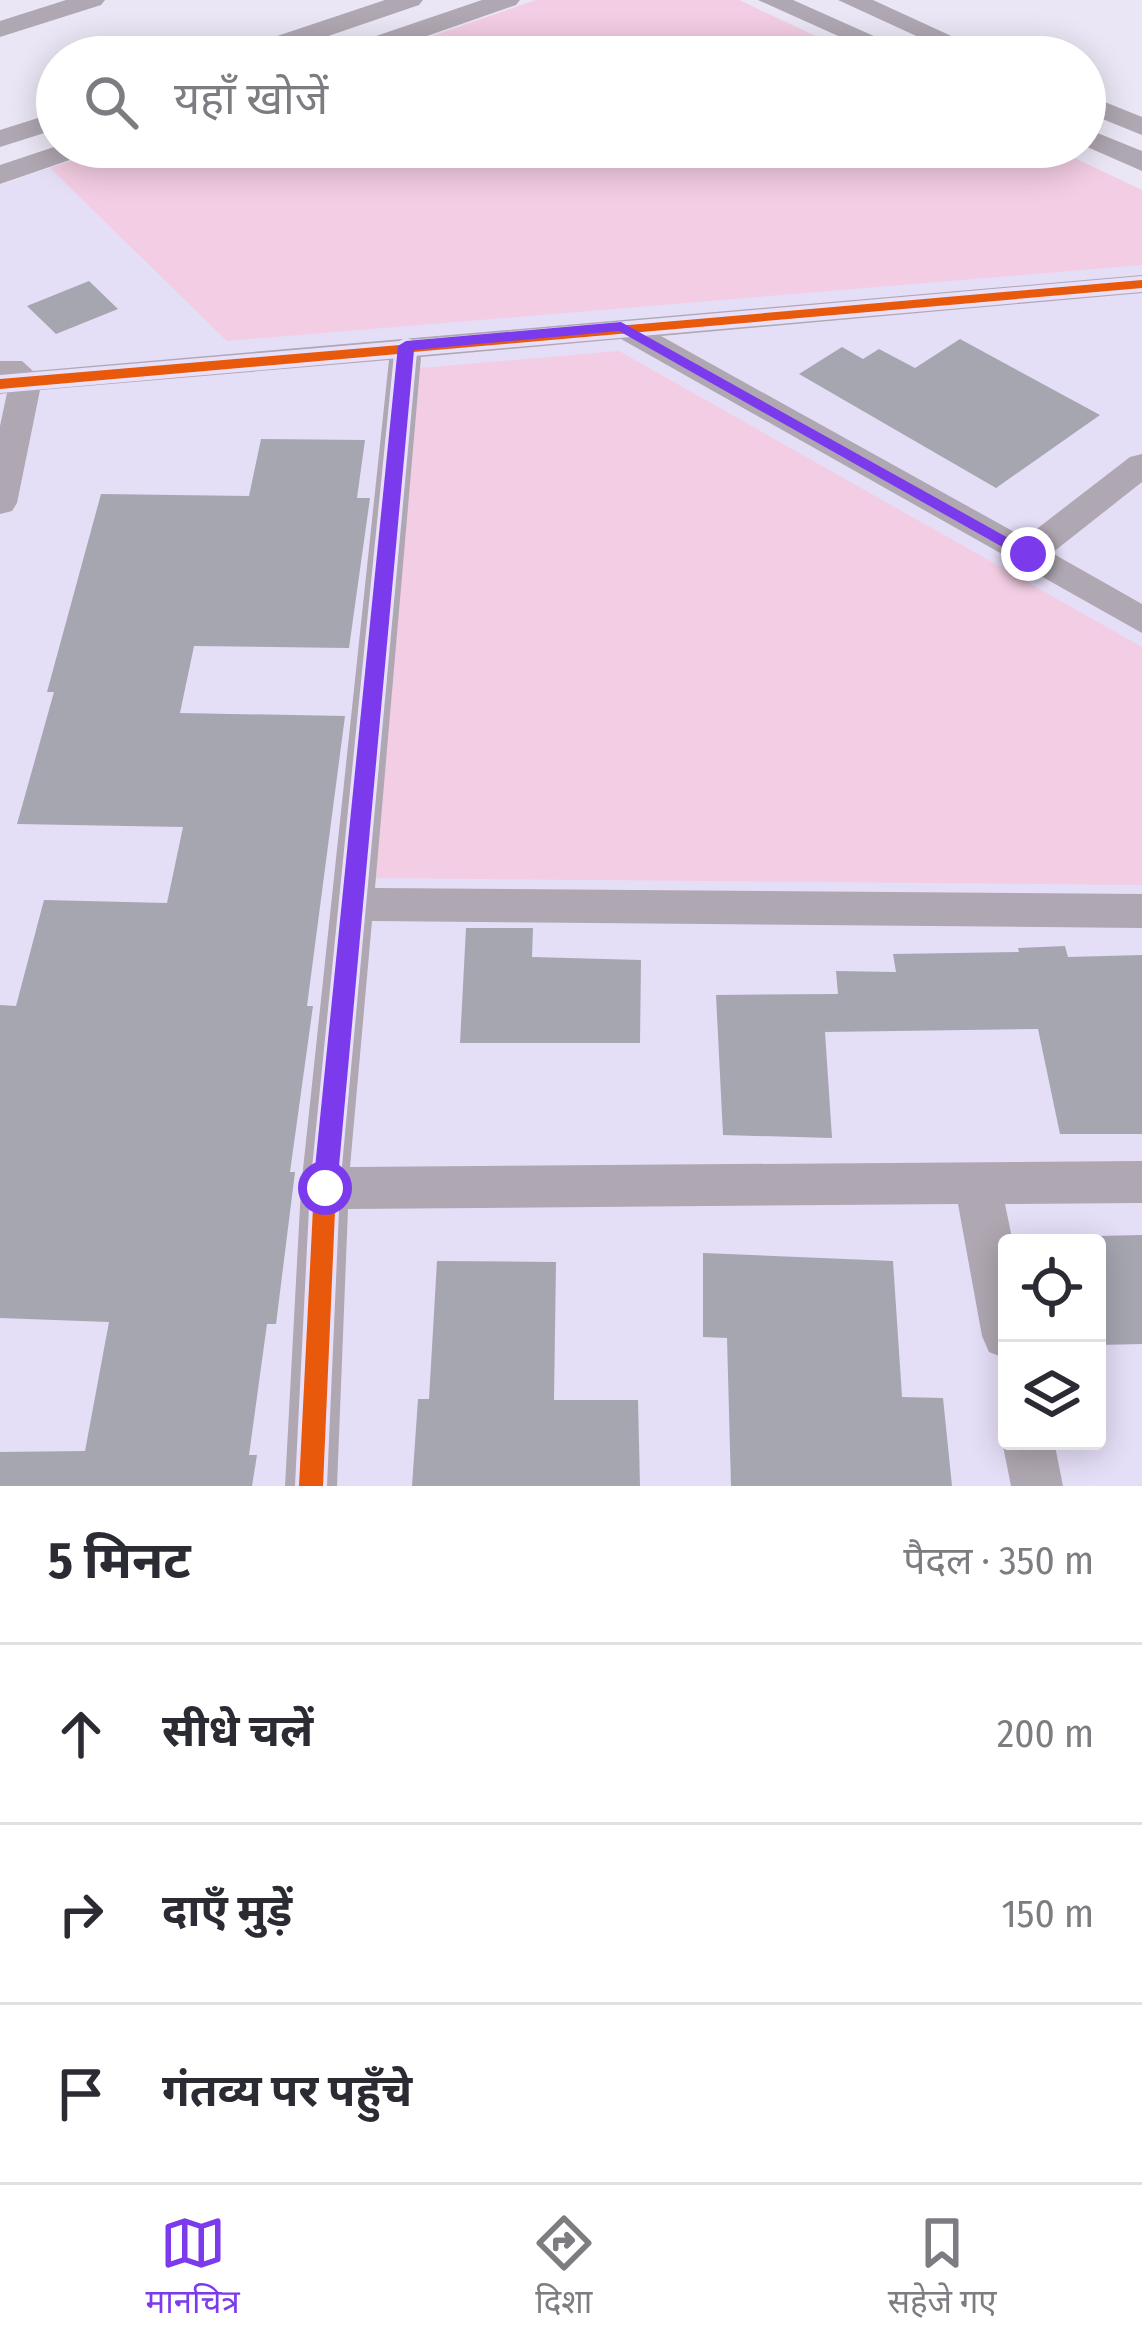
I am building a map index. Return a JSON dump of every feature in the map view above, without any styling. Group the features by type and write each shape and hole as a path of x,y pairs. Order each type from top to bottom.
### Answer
{"street":[{"path":"0,29 92,0"},
{"path":"303,36 410,0"},
{"path":"402,36 507,0"},
{"path":"771,0 858,36"},
{"path":"851,0 934,36"},
{"path":"1106,111 1142,127"},
{"path":"0,140 36,127"},
{"path":"1106,146 1142,162"},
{"path":"0,175 36,162"},
{"path":"13,383 621,326 1142,284"},
{"path":"621,326 1142,620"},
{"path":"311,1486 325,1188 406,346"},
{"path":"0,359 13,383 0,503"},
{"path":"1028,554 1142,465"},
{"path":"352,904 1142,911"},
{"path":"977,1181 998,1290"},
{"path":"325,1188 1142,1182"},
{"path":"1030,1450 1036,1486"}],"shaded area":[{"path":"536,0 739,0 815,36 432,36"},
{"path":"50,168 1095,168 1142,190 1142,1486 0,1486 0,185"},
{"path":"50,168 1095,168 1142,190 1142,265 227,341"},
{"path":"619,351 1142,647 1142,885 375,878 420,368"}],"building":[{"path":"89,281 118,309 56,334 27,306"},
{"path":"960,339 1100,415 996,488 799,374 842,347 863,359 879,349 915,368"},
{"path":"261,439 365,440 357,498 370,498 349,648 194,646 180,713 345,716 307,1006 313,1006 290,1172 295,1172 276,1324 267,1324 249,1455 257,1455 252,1486 0,1486 0,1452 85,1451 109,1322 0,1318 0,1005 16,1006 44,900 167,903 183,827 17,824 54,692 47,692 101,494 249,496"},
{"path":"466,928 533,928 532,957 641,960 640,1043 460,1043"},
{"path":"1065,946 1068,957 1142,955 1142,1134 1060,1134 1038,1029 825,1032 832,1138 723,1135 716,995 838,994 836,971 896,972 893,954 1019,952 1018,948"},
{"path":"1142,1235 1142,1344 1106,1345 1106,1236"},
{"path":"703,1253 893,1261 902,1397 943,1398 952,1486 731,1486 727,1338 703,1337"},
{"path":"437,1261 556,1262 554,1400 638,1400 640,1486 412,1486 418,1399 429,1399"}],"cycle path":[{"path":"0,384 1142,284"},
{"path":"311,1486 325,1188 406,346"}],"route":[{"path":"325,1188 406,346 621,326 1028,554"}]}
